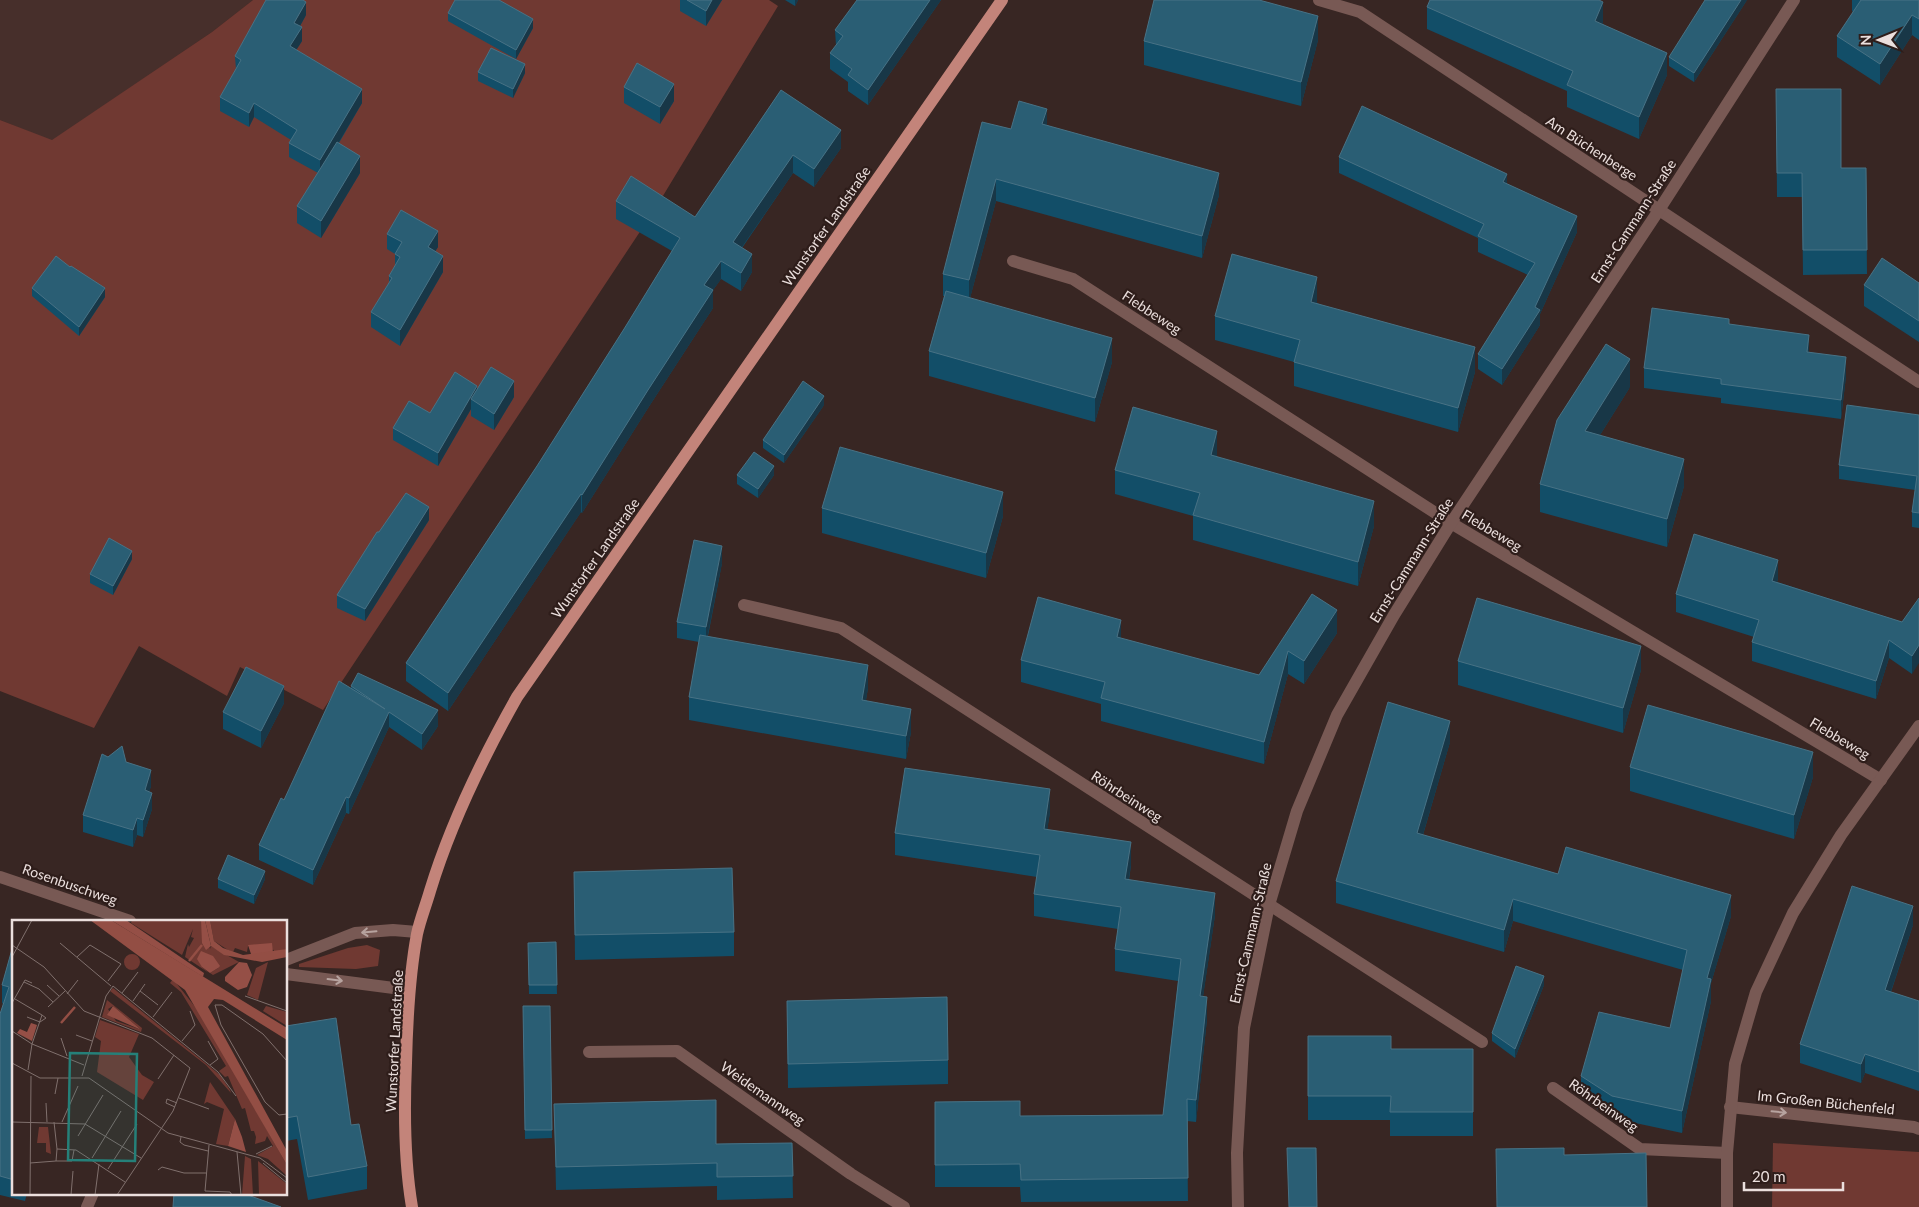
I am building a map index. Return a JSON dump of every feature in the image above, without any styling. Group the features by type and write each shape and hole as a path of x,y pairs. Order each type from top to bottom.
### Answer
{"main road":[{"name":"Wunstorfer Landstraße","path":"412,1207 409,1190 404,1099 408,990 417,932 441,853 491,742 517,697 1002,0"}],"street":[{"name":"Am Büchenberge","path":"1319,0 1360,12 1919,382"},
{"name":"Ernst-Cammann-Straße","path":"1238,1207 1237,1153 1244,1028 1268,905 1297,811 1337,715 1394,615 1451,523 1659,210 1794,0"},
{"name":"Flebbeweg","path":"1012,261 1073,279 1451,523 1882,780"},
{"name":"Röhrbeinweg","path":"744,605 841,628 1482,1042"},
{"path":"1727,1207 1727,1153 1735,1064 1756,992 1793,913 1841,835 1919,726"},
{"name":"Rosenbuschweg","path":"0,877 127,920"},
{"path":"288,959 355,933 393,930 417,932"},
{"path":"288,974 408,990"},
{"name":"Weidemannweg","path":"590,1052 678,1051 851,1174 904,1207"},
{"name":"Röhrbeinweg","path":"1553,1088 1640,1149 1727,1153"},
{"name":"Im Großen Büchenfeld","path":"1730,1107 1919,1129"},
{"path":"87,1207 93,1194"}],"shaded area":[{"path":"0,0 253,0 212,32 52,141 0,120"},
{"path":"253,0 769,0 778,6 655,209 323,710 240,667 227,696 139,646 94,728 0,691 0,120 52,140 212,32"},
{"path":"367,945 380,950 378,966 356,969 299,967 299,964 348,948"},
{"path":"1773,1143 1919,1152 1919,1207 1772,1207"}],"building":[{"path":"266,0 303,0 306,2 294,23 302,27 290,46 362,89 320,160 289,143 297,130 254,103 249,113 220,97 241,60 235,56"},
{"path":"455,0 499,0 533,19 516,50 448,13"},
{"path":"687,0 712,0 706,11"},
{"path":"857,0 930,0 868,90 848,75 852,69 830,53 843,36 835,30"},
{"path":"1154,0 1259,0 1318,16 1301,82 1144,41"},
{"path":"1430,0 1599,0 1603,2 1595,21 1667,53 1639,117 1567,85 1573,71 1427,7"},
{"path":"1705,0 1741,0 1694,73 1669,57"},
{"path":"1861,0 1919,0 1919,19 1912,15 1880,64 1837,36"},
{"path":"491,48 525,64 513,89 478,72"},
{"path":"637,63 674,84 660,107 624,87"},
{"path":"1776,89 1841,89 1841,168 1866,168 1867,250 1803,250 1802,173 1777,173"},
{"path":"781,90 841,130 814,169 793,155 733,242 752,254 741,273 721,261 704,285 713,290 582,495 448,693 406,663 537,466 680,238 616,201 631,176 695,217"},
{"path":"1019,101 1047,109 1042,124 1219,173 1202,236 996,179 969,280 943,274 982,122 1011,129"},
{"path":"1362,106 1507,174 1503,182 1577,216 1535,307 1540,310 1502,369 1478,354 1535,263 1478,236 1484,224 1339,157"},
{"path":"337,142 360,156 321,221 297,206"},
{"path":"401,210 438,231 428,247 443,256 400,330 371,312 392,278 389,276 400,257 395,254 402,242 387,234"},
{"path":"1232,254 1317,277 1311,302 1475,347 1458,408 1294,362 1300,340 1215,316"},
{"path":"56,256 70,267 105,288 79,327 32,288"},
{"path":"1882,258 1919,283 1919,321 1864,285"},
{"path":"946,291 1112,338 1095,398 929,351"},
{"path":"1652,308 1729,319 1729,324 1809,335 1807,352 1846,357 1841,400 1721,384 1721,379 1644,368"},
{"path":"1606,344 1630,359 1585,431 1684,459 1667,519 1540,484 1557,420"},
{"path":"491,367 514,381 494,414 471,399"},
{"path":"455,372 477,386 438,453 393,428 409,401 430,413"},
{"path":"803,381 824,396 784,455 763,440"},
{"path":"1847,405 1919,415 1919,513 1912,512 1917,476 1839,465"},
{"path":"1133,407 1217,431 1211,455 1374,501 1358,562 1193,515 1200,493 1115,470"},
{"path":"840,447 1003,492 986,553 822,508"},
{"path":"754,452 774,466 758,489 737,475"},
{"path":"406,493 429,507 365,609 337,595 377,532 379,532"},
{"path":"1694,534 1778,560 1772,581 1902,622 1919,598 1919,645 1912,656 1889,640 1876,681 1752,642 1759,620 1676,594"},
{"path":"109,538 132,551 113,586 90,574"},
{"path":"694,540 722,546 706,627 677,622"},
{"path":"1312,594 1337,610 1304,661 1288,651 1264,742 1101,698 1105,682 1021,660 1038,597 1121,620 1117,637 1259,675"},
{"path":"1477,598 1641,646 1623,708 1458,661"},
{"path":"700,635 868,665 862,700 911,709 906,736 689,697"},
{"path":"246,667 284,686 261,731 223,712"},
{"path":"358,673 438,710 422,734 389,712 349,798 346,797 313,870 259,845 281,798 284,800 339,681 385,709 351,686"},
{"path":"1388,702 1450,721 1417,833 1558,874 1566,847 1731,895 1707,978 1711,979 1682,1111 1612,1096 1581,1076 1599,1012 1670,1028 1687,950 1513,899 1504,930 1336,881"},
{"path":"1648,705 1813,752 1794,815 1630,767"},
{"path":"122,746 126,762 151,770 145,790 152,793 143,820 137,818 133,830 83,815 102,754 108,757"},
{"path":"905,768 1050,789 1044,829 1131,842 1125,879 1215,893 1200,996 1207,997 1196,1100 1187,1099 1188,1178 1021,1180 1020,1164 935,1165 935,1102 1020,1101 1020,1116 1163,1115 1181,959 1115,949 1121,907 1034,894 1040,855 895,833"},
{"path":"228,855 265,871 254,895 218,879"},
{"path":"732,868 734,932 575,935 574,872"},
{"path":"1852,886 1913,906 1885,990 1919,1001 1919,1072 1865,1054 1861,1064 1800,1044"},
{"path":"556,942 557,985 529,985 528,943"},
{"path":"12,949 12,1179 0,1176 0,1014 9,987 2,985"},
{"path":"1516,966 1544,976 1515,1049 1492,1033"},
{"path":"947,997 948,1060 788,1064 787,1001"},
{"path":"523,1006 550,1006 552,1130 525,1130"},
{"path":"336,1018 351,1125 359,1124 367,1166 308,1177 297,1116 288,1118 288,1026"},
{"path":"1308,1036 1391,1036 1391,1049 1473,1049 1473,1112 1390,1112 1391,1096 1308,1096"},
{"path":"716,1100 716,1144 792,1143 793,1176 717,1177 717,1163 556,1167 554,1104"},
{"path":"1287,1148 1316,1148 1317,1207 1289,1207"},
{"path":"1564,1148 1564,1155 1646,1153 1647,1207 1497,1207 1496,1149"},
{"path":"174,1194 245,1194 281,1207 173,1207"}]}
